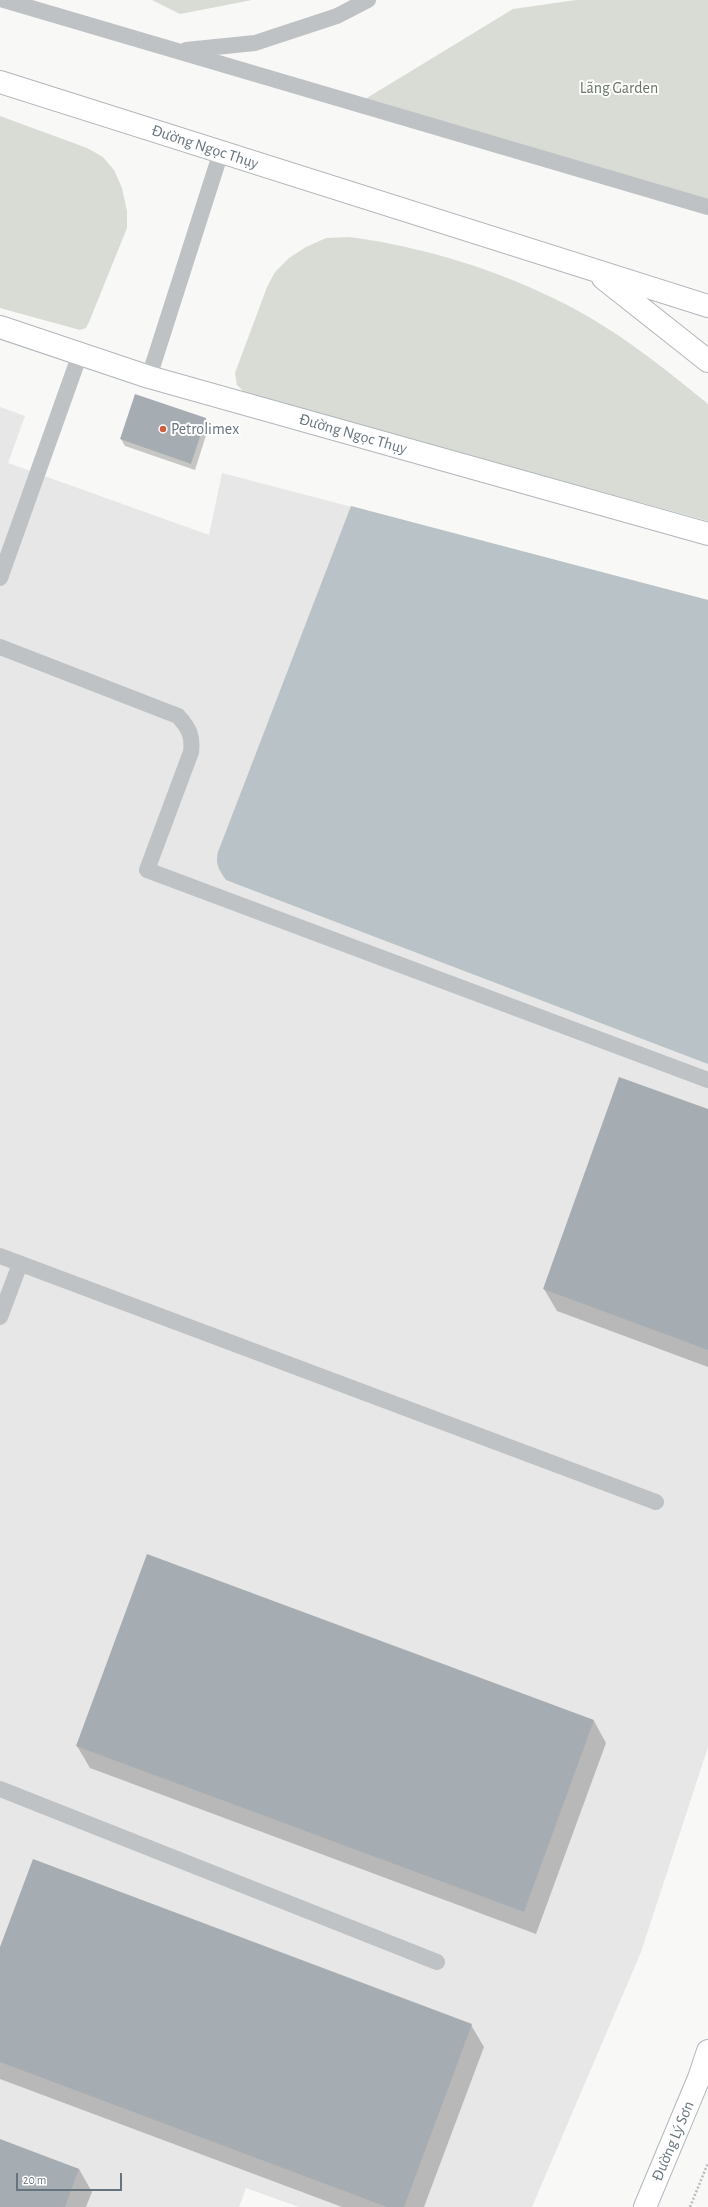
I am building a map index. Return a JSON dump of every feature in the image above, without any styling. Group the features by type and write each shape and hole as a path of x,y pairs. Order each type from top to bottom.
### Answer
{"street":[{"name":"Đường Ngọc Thụy","path":"0,82 708,306"},
{"path":"592,270 708,361"},
{"name":"Đường Ngọc Thụy","path":"0,327 149,377 708,534"},
{"name":"Đường Lý Sơn","path":"645,2207 699,2078 708,2051"}],"lane":[{"path":"4,0 708,207"},
{"path":"178,51 255,43 338,16 368,0"},
{"path":"149,377 221,152"},
{"path":"0,578 80,354"},
{"path":"0,647 178,716 187,726 192,739 191,752 147,870 708,1080"},
{"path":"0,1256 656,1502"},
{"path":"0,1317 20,1264"},
{"path":"0,1789 437,1962"}],"path":[{"path":"690,2207 708,2163"}],"shaded area":[{"path":"0,407 25,416 8,463 209,535 222,473 708,600 708,1747 641,1952 532,2207 299,2207 246,2188 239,2207 0,2207"},
{"path":"351,506 708,600 708,1064 226,880 221,873 217,863 218,852"}],"green space":[{"path":"152,0 252,0 180,14"},
{"name":"Lãng Garden","path":"576,0 708,0 708,207 357,104 513,9"},
{"path":"0,116 87,148 103,157 114,170 122,188 127,211 127,228 86,328 80,330 0,308"},
{"path":"349,237 406,247 461,262 541,292 604,326 675,377 708,404 708,521 246,394 237,385 235,373 267,287 275,272 289,258 306,247 326,238"}],"building":[{"name":"Petrolimex","path":"135,394 206,418 191,464 120,439"},
{"path":"619,1077 708,1109 708,1350 543,1289"},
{"path":"147,1554 594,1720 524,1912 76,1746"},
{"path":"33,1859 472,2024 404,2207 387,2207 0,2062 0,1947"},
{"path":"0,2139 79,2169 65,2207 0,2207"}],"place":[{"name":"Petrolimex","path":"163,429"}]}
